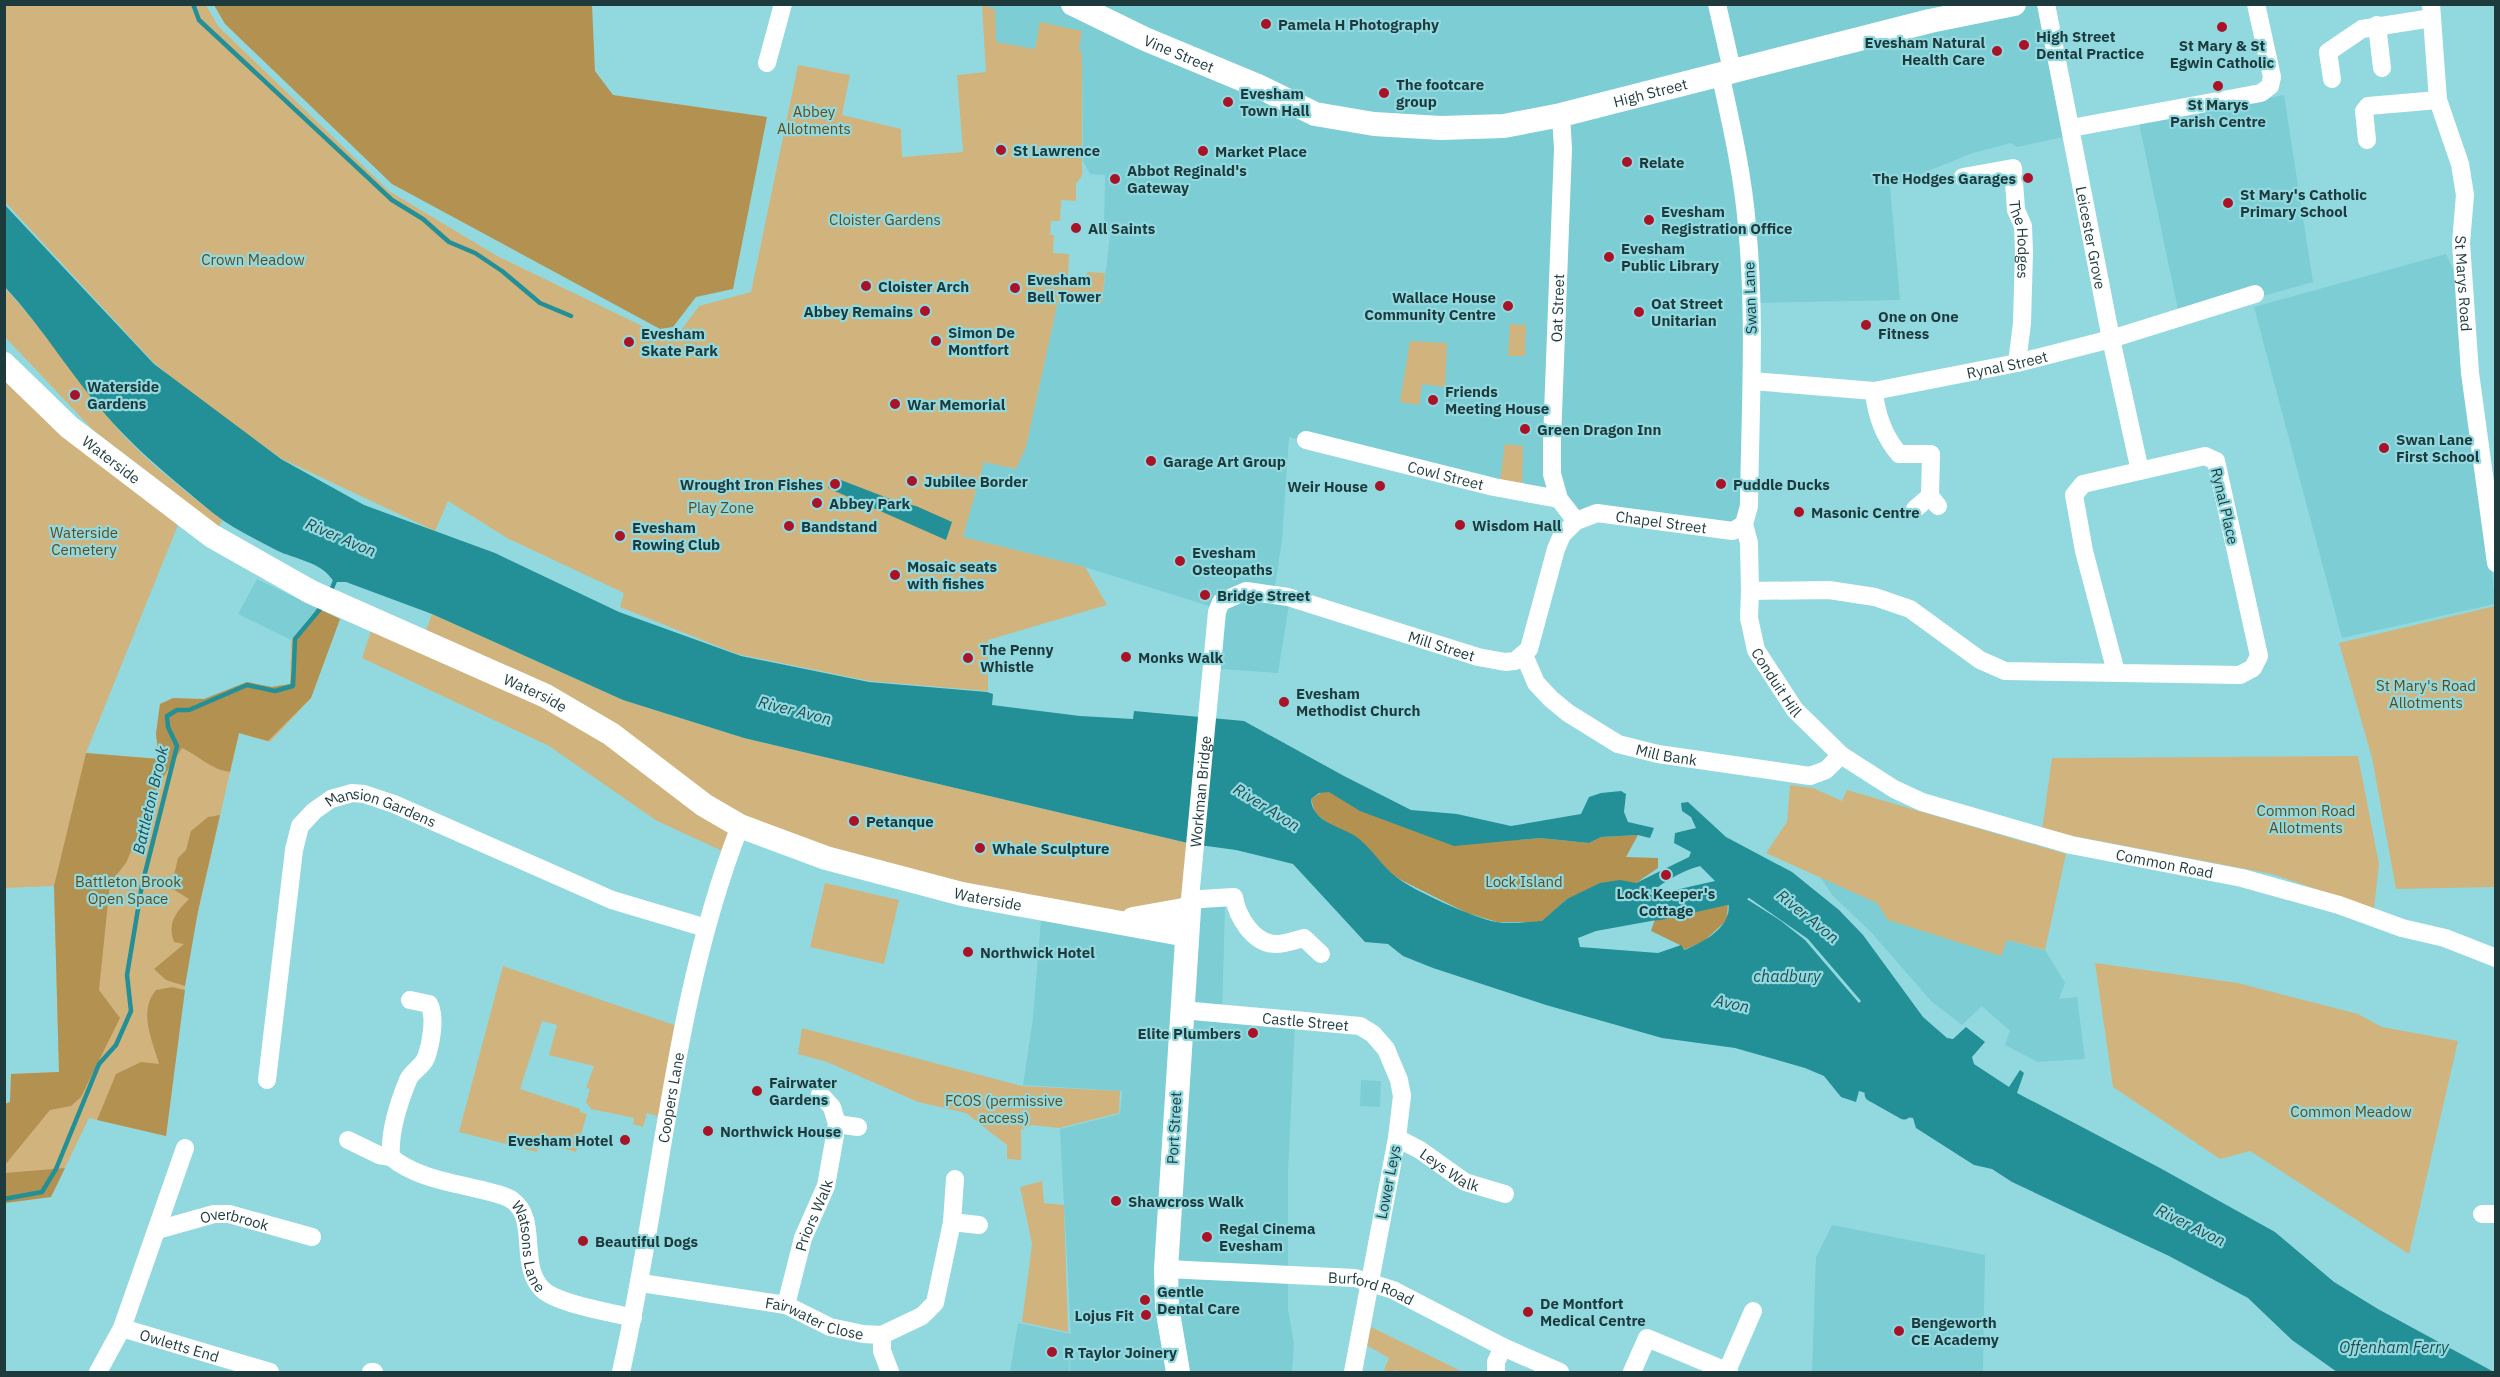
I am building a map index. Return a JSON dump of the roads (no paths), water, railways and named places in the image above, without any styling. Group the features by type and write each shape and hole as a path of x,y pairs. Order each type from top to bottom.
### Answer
{"main road":[{"name":"Vine Street","path":"1073,4 1144,39 1258,86 1285,100"},
{"name":"High Street","path":"1285,100 1315,114 1374,124 1441,128 1504,126 1561,115 1726,71 1930,21 2014,4"},
{"name":"Waterside","path":"4,364 69,427 212,536 311,592 546,696 611,734 704,805 740,826 826,858 927,885 1066,914 1113,920 1187,935"},
{"name":"Waterside","path":"1113,920 1160,914 1188,906"},
{"name":"Port Street","path":"1178,1372 1167,1307 1166,1269 1188,906"}],"street":[{"path":"767,63 783,4"},
{"name":"Swan Lane","path":"1717,4 1747,224 1752,381 1749,506 1744,524"},
{"name":"Leicester Grove","path":"2046,4 2072,128 2111,339 2140,471"},
{"path":"2072,128 2262,93 2270,86 2272,77 2256,4"},
{"path":"2332,79 2328,52 2362,29 2432,11"},
{"name":"St Marys Road","path":"2432,11 2438,100 2460,164 2465,195 2461,243 2470,373 2496,563"},
{"path":"2377,26 2382,68"},
{"path":"2367,140 2364,111 2368,106 2438,100"},
{"name":"Oat Street","path":"1559,499 1552,474 1552,440 1562,160 1561,115"},
{"name":"The Hodges","path":"1963,177 2013,168 2014,195 2016,210 2023,226 2024,252 2022,323 2017,363"},
{"name":"Rynal Street","path":"1752,381 1874,391 2017,363 2111,339 2255,294"},
{"path":"1874,391 1883,430 1899,454 1931,454 1934,501 1915,509"},
{"name":"Cowl Street","path":"1306,440 1494,487 1559,499"},
{"name":"Rynal Place","path":"1750,591 1829,590 1875,597 1910,609 1980,660 2005,671 2240,675 2253,668 2259,656 2216,461 2205,456 2083,484 2074,495 2086,561 2116,672"},
{"path":"1524,655 1529,649 1556,549 1562,535 1576,521 1559,499"},
{"name":"Chapel Street","path":"1576,521 1604,513 1733,531 1744,524"},
{"path":"1744,524 1749,543 1750,591"},
{"name":"Mill Street","path":"1209,701 1216,624 1221,602 1246,591 1280,595 1478,657 1505,662 1524,655"},
{"name":"Conduit Hill","path":"1750,591 1749,618 1756,650 1795,710 1841,755"},
{"name":"Mill Bank","path":"1524,655 1536,682 1551,699 1568,713 1618,744 1658,754 1810,776 1826,770 1841,755"},
{"name":"Workman Bridge","path":"1190,882 1209,701"},
{"name":"Common Road","path":"1841,755 1894,789 1922,802 2071,845 2242,878 2445,938 2496,958"},
{"name":"Mansion Gardens","path":"267,1080 294,850 300,826 314,811 331,799 352,793 394,804 612,900 706,928"},
{"name":"Coopers Lane","path":"621,1372 641,1283 689,1002 706,928 740,826"},
{"name":"Port Street","path":"1188,906 1190,882"},
{"path":"1188,906 1201,899 1234,897 1237,912 1258,936 1274,944 1304,938 1321,954"},
{"path":"391,1157 392,1137 409,1076 425,1059 434,1012 429,1004 410,1000"},
{"name":"Castle Street","path":"1182,1010 1360,1026 1380,1040 1399,1080"},
{"name":"Lower Leys","path":"1353,1372 1368,1282 1397,1138 1402,1096 1399,1080"},
{"path":"820,1094 832,1107 837,1124 858,1127"},
{"name":"Priors Walk","path":"786,1305 803,1238 826,1186 837,1124"},
{"name":"Leys Walk","path":"1397,1138 1420,1150 1465,1182 1505,1194"},
{"name":"Watsons Lane","path":"348,1140 379,1155 391,1157 399,1164 420,1173 510,1199 523,1215 529,1265 542,1290 556,1298 633,1318"},
{"path":"98,1372 122,1328 186,1148"},
{"name":"Fairwater Close","path":"641,1283 786,1305 830,1327 863,1334 882,1335 922,1316 935,1303 952,1222 956,1179"},
{"name":"Overbrook","path":"157,1230 214,1214 229,1214 312,1235"},
{"path":"952,1222 979,1225"},
{"name":"Burford Road","path":"1166,1269 1355,1278 1393,1290 1503,1347 1560,1372"},
{"path":"1632,1372 1647,1338 1728,1372 1753,1311"},
{"name":"Owletts End","path":"122,1328 270,1372"},
{"path":"882,1335 882,1351 890,1372"},
{"path":"1496,1372 1496,1362 1503,1347"}],"water":[{"name":"chadbury","path":"4,204 154,364 281,459 364,505 495,553 619,612 741,656 869,682 987,692 993,694 992,705 1080,716 1133,719 1134,711 1244,721 1411,810 1457,814 1511,826 1581,814 1589,797 1621,791 1626,794 1624,812 1628,822 1654,828 1650,838 1638,835 1601,837 1589,843 1540,838 1454,846 1360,811 1329,792 1319,793 1311,799 1313,807 1322,819 1358,838 1396,877 1459,910 1486,919 1507,923 1542,921 1567,899 1600,883 1620,880 1636,883 1689,857 1691,852 1674,843 1675,833 1696,828 1691,817 1682,811 1681,803 1688,802 1726,837 1792,872 1839,910 1863,935 1923,1017 1947,1038 1953,1039 1966,1027 1985,1042 1972,1057 1974,1064 2009,1087 2020,1070 2024,1073 2017,1093 2275,1232 2334,1282 2378,1309 2494,1372 2337,1372 2292,1340 2248,1298 2169,1256 2012,1182 1992,1169 1974,1165 1916,1128 1913,1118 1906,1117 1901,1104 1859,1091 1856,1102 1841,1097 1824,1076 1805,1068 1735,1048 1662,1038 1546,1005 1433,968 1403,956 1388,944 1365,942 1293,864 1236,850 1192,844 744,738 623,700 432,614 346,582 334,582 329,575 315,565 276,550 228,524 148,458 98,406 5,287","holes":["1700,866 1720,886 1705,893 1708,904 1728,901 1729,910 1726,918 1716,932 1692,947 1684,950 1681,945 1658,953 1580,947 1578,938 1596,931 1651,921 1660,911 1659,903 1650,903 1645,898 1664,883 1685,871"]},
{"path":"833,477 898,502 916,506 952,522 946,540 828,488"}],"waterway":[{"path":"193,4 199,20 392,200 423,219 449,242 475,253 502,271 540,303 571,316"},
{"name":"Battleton Brook","path":"332,588 337,576"},
{"name":"Battleton Brook","path":"4,1199 42,1192 56,1169 99,1064 116,1045 131,1011 127,975 142,885 177,746 168,727 167,716 177,710 189,710 247,685 275,691 293,686 295,639 320,609"},
{"name":"River Avon","path":"1625,910 1659,907 1739,889"},
{"path":"1872,1094 1904,1112"}],"place":[{"name":"Pamela H Photography","path":"1266,24"},
{"name":"St Mary & St Egwin Catholic","path":"2222,27"},
{"name":"High Street Dental Practice","path":"2024,45"},
{"name":"Evesham Natural Health Care","path":"1997,51"},
{"name":"St Marys Parish Centre","path":"2218,86"},
{"name":"The footcare group","path":"1384,93"},
{"name":"Evesham Town Hall","path":"1228,102"},
{"name":"St Lawrence","path":"1001,150"},
{"name":"Market Place","path":"1203,151"},
{"name":"Relate","path":"1627,162"},
{"name":"The Hodges Garages","path":"2028,178"},
{"name":"Abbot Reginald's Gateway","path":"1115,179"},
{"name":"St Mary's Catholic Primary School","path":"2228,203"},
{"name":"Evesham Registration Office","path":"1649,220"},
{"name":"All Saints","path":"1076,228"},
{"name":"Evesham Public Library","path":"1609,257"},
{"name":"Cloister Arch","path":"866,286"},
{"name":"Evesham Bell Tower","path":"1015,288"},
{"name":"Wallace House Community Centre","path":"1508,306"},
{"name":"Abbey Remains","path":"925,311"},
{"name":"Oat Street Unitarian","path":"1639,312"},
{"name":"One on One Fitness","path":"1866,325"},
{"name":"Simon De Montfort","path":"936,341"},
{"name":"Evesham Skate Park","path":"629,342"},
{"name":"Waterside Gardens","path":"75,395"},
{"name":"Friends Meeting House","path":"1433,400"},
{"name":"War Memorial","path":"895,404"},
{"name":"Green Dragon Inn","path":"1525,429"},
{"name":"Swan Lane First School","path":"2384,448"},
{"name":"Garage Art Group","path":"1151,461"},
{"name":"Jubilee Border","path":"912,481"},
{"name":"Wrought Iron Fishes","path":"835,484"},
{"name":"Puddle Ducks","path":"1721,484"},
{"name":"Weir House","path":"1380,486"},
{"name":"Abbey Park","path":"817,503"},
{"name":"Masonic Centre","path":"1799,512"},
{"name":"Wisdom Hall","path":"1460,525"},
{"name":"Bandstand","path":"789,526"},
{"name":"Evesham Rowing Club","path":"620,536"},
{"name":"Evesham Osteopaths","path":"1180,561"},
{"name":"Mosaic seats with fishes","path":"895,575"},
{"name":"Bridge Street","path":"1205,595"},
{"name":"Monks Walk","path":"1126,657"},
{"name":"The Penny Whistle","path":"968,658"},
{"name":"Evesham Methodist Church","path":"1284,702"},
{"name":"Petanque","path":"854,821"},
{"name":"Whale Sculpture","path":"980,848"},
{"name":"Lock Keeper's Cottage","path":"1666,875"},
{"name":"Northwick Hotel","path":"968,952"},
{"name":"Elite Plumbers","path":"1253,1033"},
{"name":"Fairwater Gardens","path":"757,1091"},
{"name":"Northwick House","path":"708,1131"},
{"name":"Evesham Hotel","path":"625,1140"},
{"name":"Shawcross Walk","path":"1116,1201"},
{"name":"Regal Cinema Evesham","path":"1207,1237"},
{"name":"Beautiful Dogs","path":"583,1241"},
{"name":"Gentle Dental Care","path":"1145,1300"},
{"name":"De Montfort Medical Centre","path":"1528,1312"},
{"name":"Lojus Fit","path":"1146,1315"},
{"name":"Bengeworth CE Academy","path":"1899,1331"},
{"name":"R Taylor Joinery","path":"1052,1352"}],"park label":[{"name":"Abbey Allotments","path":"814,120"},
{"name":"Cloister Gardens","path":"885,219"},
{"name":"Crown Meadow","path":"253,259"},
{"name":"Play Zone","path":"721,507"},
{"name":"Waterside Cemetery","path":"84,540"},
{"name":"St Mary's Road Allotments","path":"2426,694"},
{"name":"Common Road Allotments","path":"2306,818"},
{"name":"Lock Island","path":"1524,881"},
{"name":"Battleton Brook Open Space","path":"128,890"},
{"name":"FCOS (permissive access)","path":"1004,1108"},
{"name":"Common Meadow","path":"2351,1111"}],"water label":[{"name":"Avon","path":"1732,1003"},
{"name":"Offenham Ferry","path":"2394,1347"}]}
